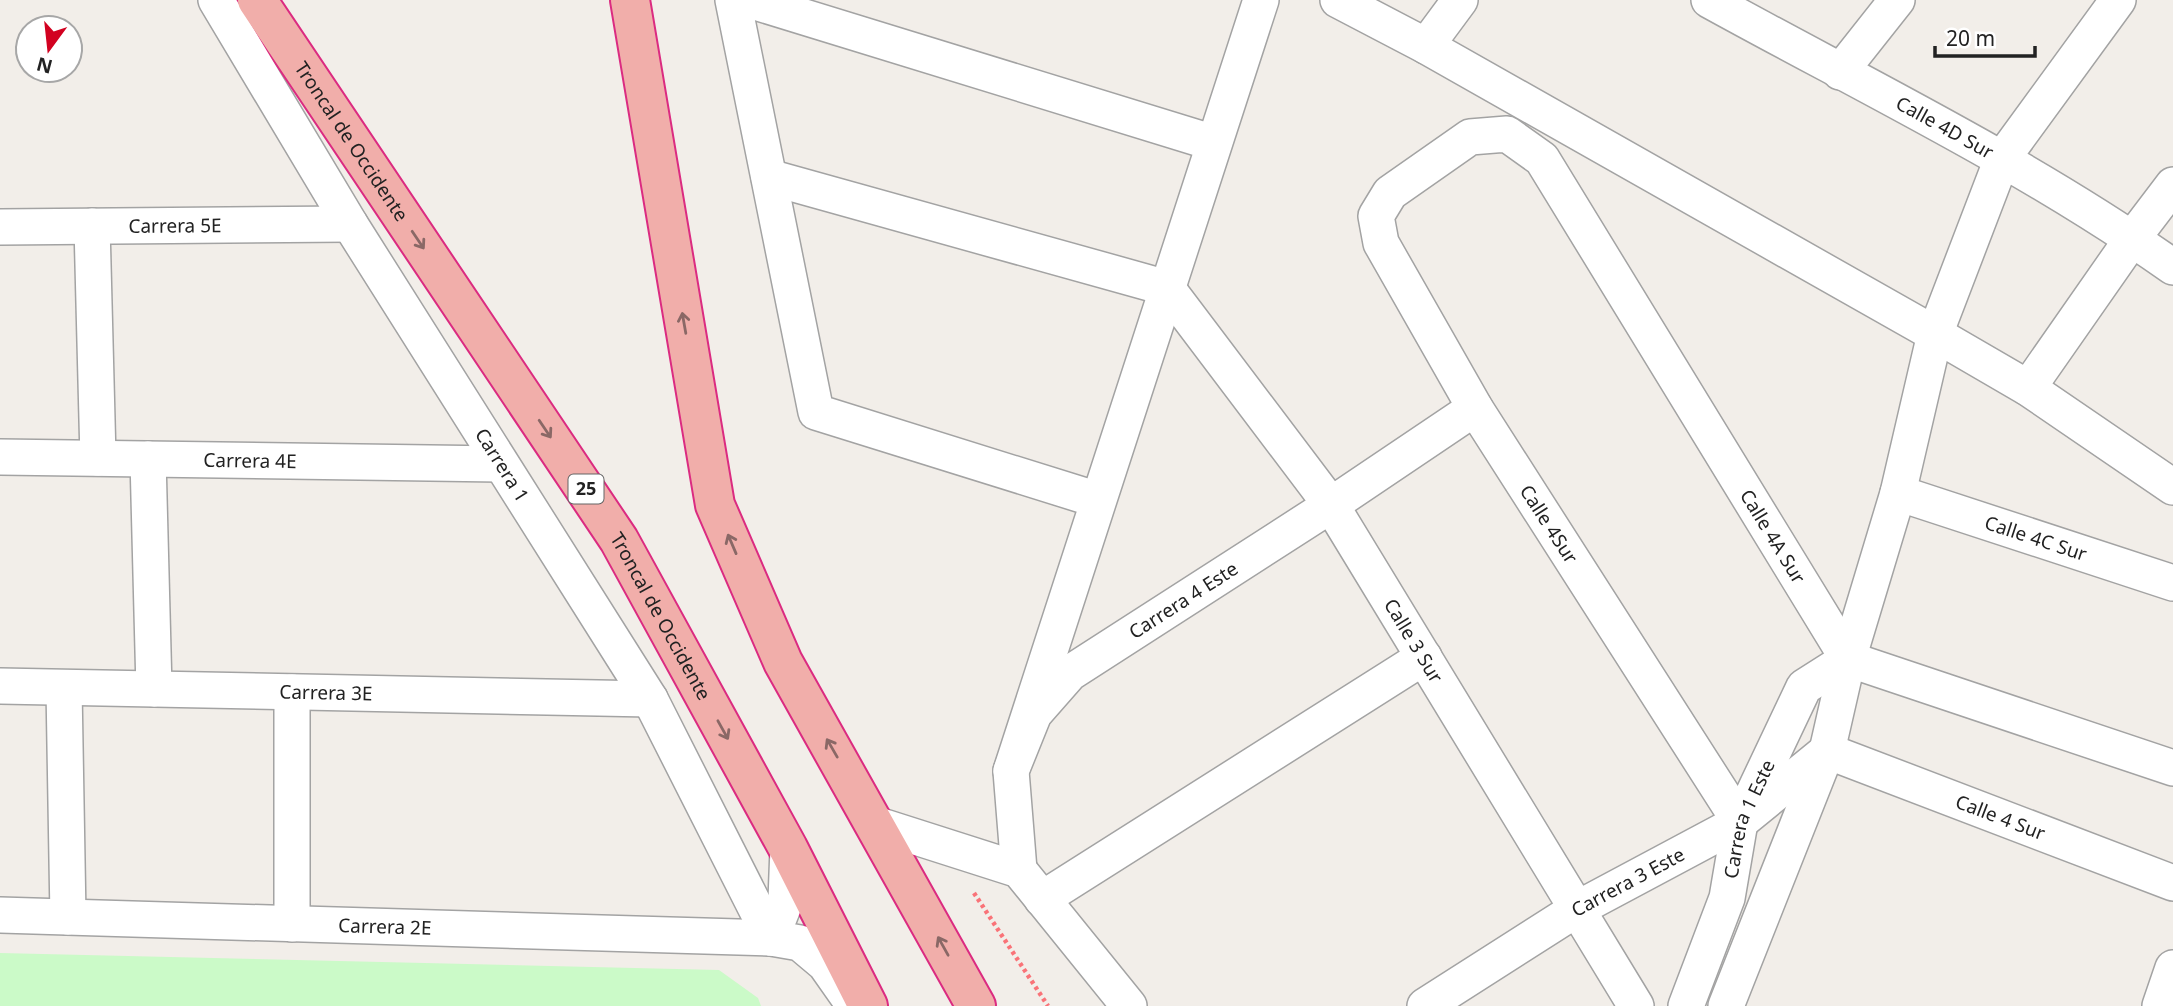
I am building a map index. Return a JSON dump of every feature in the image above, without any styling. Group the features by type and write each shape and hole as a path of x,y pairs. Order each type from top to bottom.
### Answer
{"highway":[{"name":"Troncal de Occidente","path":"257,0 620,540 789,848 869,1006"},
{"path":"629,0 715,505 783,662 976,1006"}],"street":[{"name":"Carrera 1","path":"216,0 350,224 650,699 771,938"},
{"path":"733,0 816,412 1098,500"},
{"path":"749,0 1214,143"},
{"path":"1011,771 1261,0"},
{"path":"1338,0 1426,46 2028,388 2173,486"},
{"path":"1426,46 1460,0"},
{"name":"Calle 4D Sur","path":"1709,0 2002,159 2173,267"},
{"path":"1840,72 1897,0"},
{"path":"1726,1006 1827,751 1848,659 1898,493 1935,334 2002,159 2118,0"},
{"name":"Calle 4A Sur","path":"1376,216 1390,193 1469,137 1507,134 1542,159 1848,659"},
{"path":"769,177 1167,288"},
{"path":"2028,388 2173,185"},
{"name":"Calle 4Sur","path":"1376,216 1381,243 1475,408 1740,822"},
{"name":"Carrera 5E","path":"0,227 350,224"},
{"path":"92,226 98,458"},
{"name":"Calle 3 Sur","path":"1167,288 1331,505 1636,1006"},
{"name":"Carrera 4 Este","path":"1019,870 1011,771 1034,714 1070,673 1331,505 1475,408"},
{"name":"Carrera 4E","path":"0,457 500,464"},
{"path":"148,459 153,690"},
{"name":"Calle 4C Sur","path":"1898,493 2173,583"},
{"path":"1042,899 1424,657"},
{"path":"1848,659 2173,768"},
{"name":"Carrera 1 Este","path":"1694,1005 1727,898 1740,822 1804,687 1848,659"},
{"name":"Carrera 3E","path":"0,686 650,699"},
{"path":"64,688 68,918"},
{"path":"292,692 292,924"},
{"name":"Carrera 3 Este","path":"1425,1006 1577,909 1740,822 1827,751"},
{"name":"Calle 4 Sur","path":"1827,751 2173,884"},
{"path":"874,824 1019,870 1129,1006"},
{"path":"771,938 786,900 789,848"},
{"name":"Carrera 2E","path":"0,915 771,938 800,943 825,964 855,1006"},
{"path":"2161,1006 2173,968"}],"path":[{"path":"972,890 1048,1006"}],"green space":[{"path":"0,953 719,970 758,998 761,1006 0,1006"}]}
